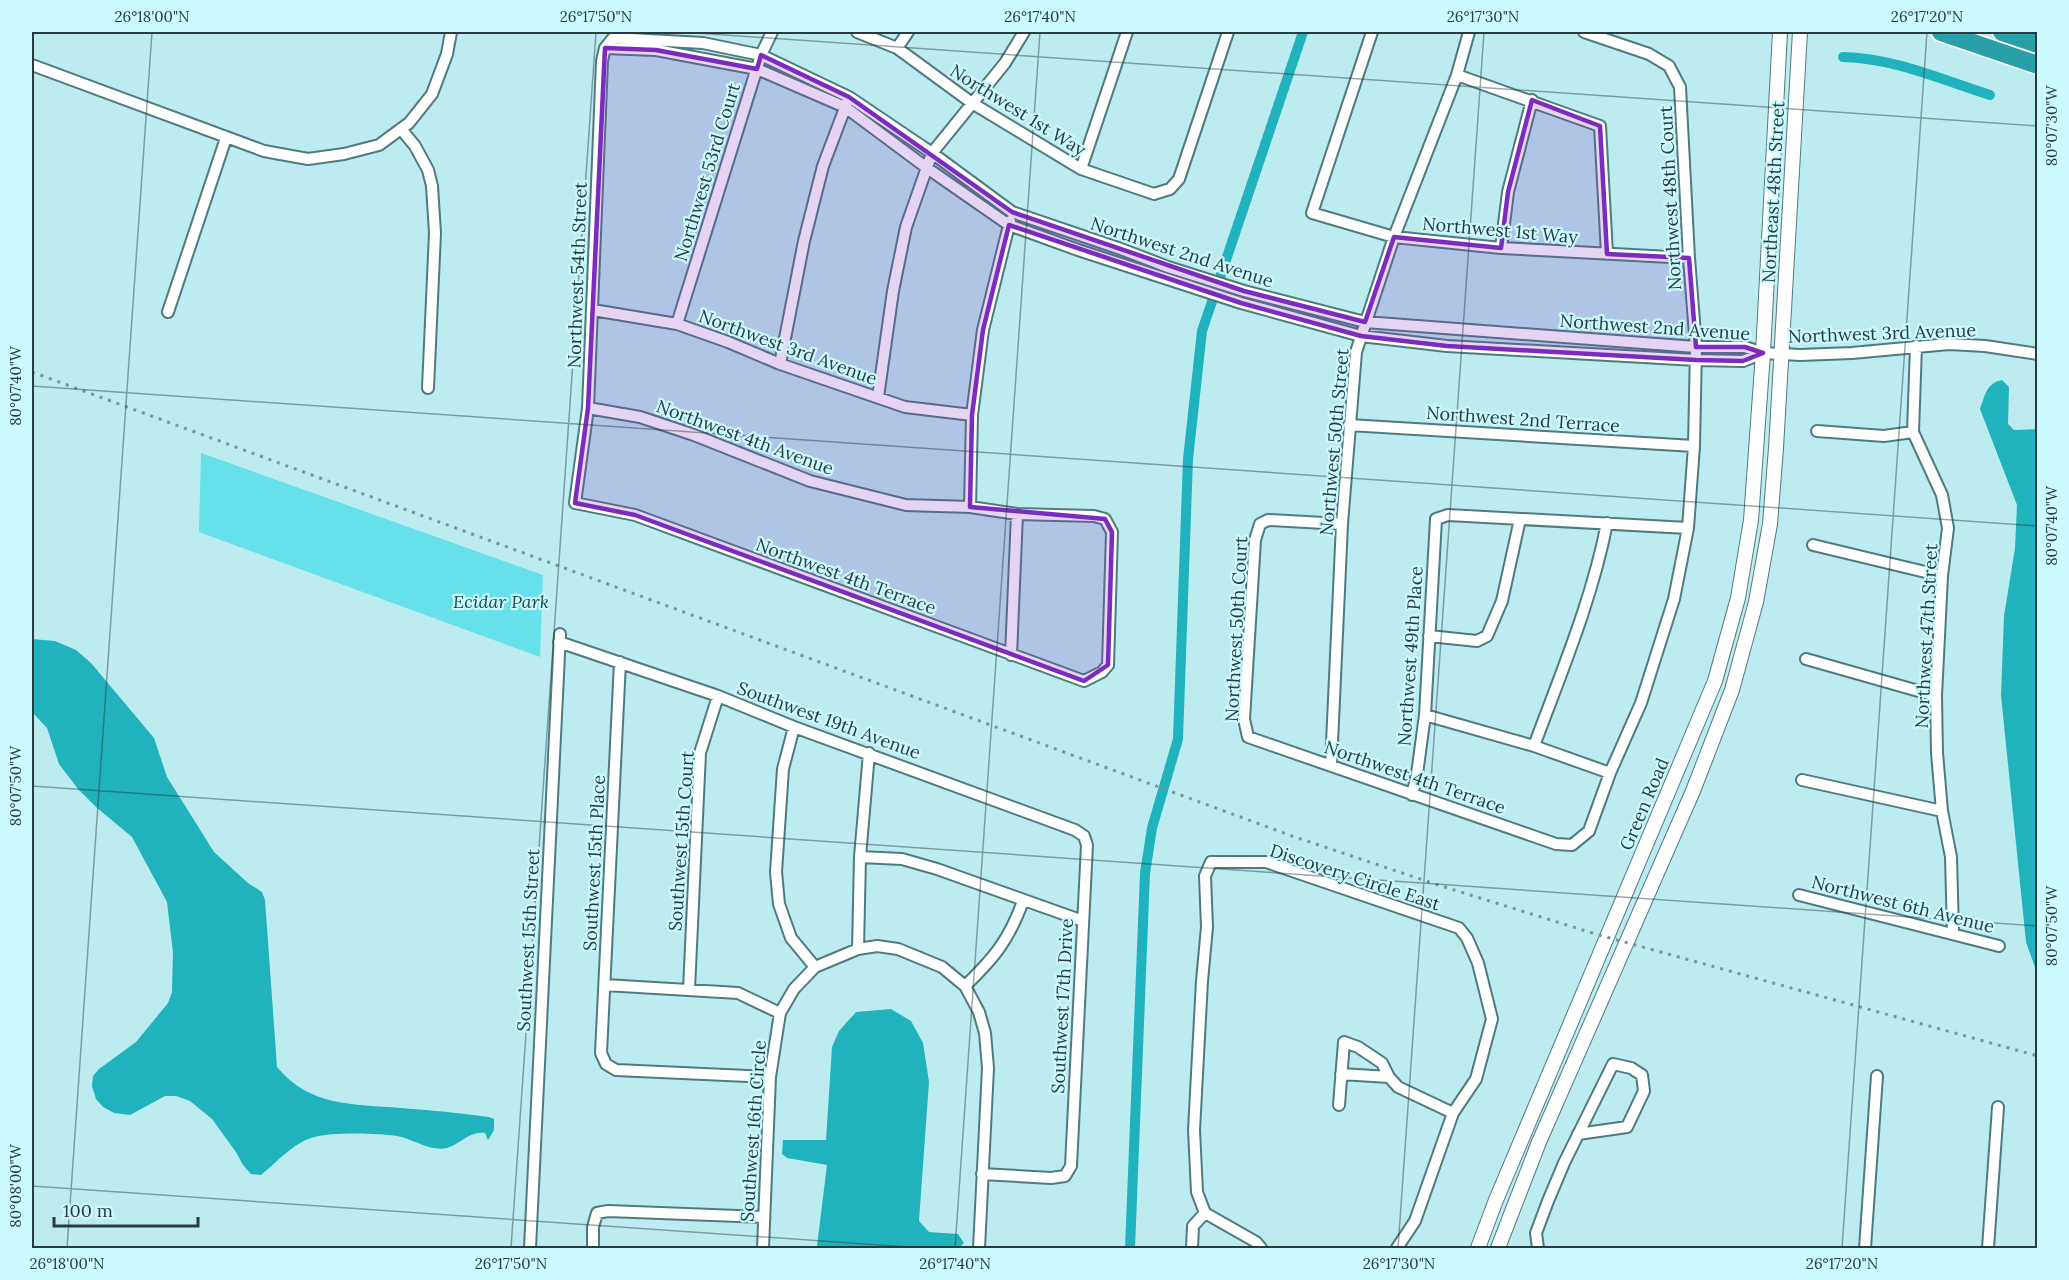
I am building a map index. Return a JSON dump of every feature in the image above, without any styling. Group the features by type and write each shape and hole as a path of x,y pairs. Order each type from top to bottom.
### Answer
{"highway":[{"path":"1941,32 2037,64"},
{"path":"2002,32 2037,44"}],"main road":[{"name":"Northeast 48th Street","path":"1763,353 1780,32"},
{"name":"Northeast 48th Street","path":"1782,354 1800,32"},
{"name":"Green Road","path":"1478,1248 1715,681 1738,598 1751,520 1763,353"},
{"path":"1498,1248 1539,1142 1693,791 1732,690 1756,602 1770,524 1782,354"}],"street":[{"path":"32,65 264,152 308,159 344,154 379,144 409,123 432,94 447,54 451,32"},
{"name":"Northwest 53rd Court","path":"677,324 761,56 772,32"},
{"name":"Northwest 1st Way","path":"857,32 897,48 972,103 1081,170 1154,194 1170,189 1179,179 1228,32"},
{"path":"897,48 908,32"},
{"path":"878,397 906,227 932,153 1005,63 1024,32"},
{"path":"1081,170 1127,32"},
{"name":"Northwest 1st Way","path":"1372,32 1312,213 1394,237 1501,248 1689,258"},
{"name":"Northwest 50th Street","path":"1331,765 1342,524 1356,352 1394,237 1457,75 1468,32"},
{"name":"Northwest 48th Court","path":"1572,845 1589,831 1610,773 1641,703 1674,599 1688,528 1694,446 1696,360 1680,87 1668,66 1649,54 1584,32"},
{"name":"Northwest 2nd Avenue","path":"605,48 613,38 703,43 761,56 847,102 932,153 1012,212 1168,267 1236,288 1365,322 1696,347 1745,347 1763,353"},
{"name":"Northwest 2nd Avenue","path":"605,48 656,50 757,69 847,102 927,168 1009,225 1195,288 1360,336 1447,346 1696,360 1743,361 1763,353"},
{"name":"Northwest 54th Street","path":"575,502 588,408 602,61 605,48"},
{"path":"1457,75 1600,126 1607,254"},
{"path":"1501,248 1508,192 1532,100"},
{"path":"780,364 807,230 824,166 847,102"},
{"path":"400,129 415,146 428,170 432,186 435,233 428,388"},
{"path":"168,312 226,138"},
{"path":"970,507 972,415 983,330 1012,212"},
{"name":"Northwest 3rd Avenue","path":"592,310 677,324 780,364 905,407 972,415"},
{"name":"Northwest 3rd Avenue","path":"1763,353 1852,353 1949,344 1985,346 2037,354"},
{"name":"Northwest 47th Street","path":"1916,346 1913,432 1942,495 1948,528 1942,576 1936,696 1937,753 1942,811 1951,857 1953,933"},
{"name":"Northwest 4th Avenue","path":"588,408 640,417 694,435 810,482 906,505 970,507 1017,514 1094,516 1105,519 1112,532 1108,665 1102,672"},
{"name":"Northwest 2nd Terrace","path":"1349,424 1694,446"},
{"path":"1817,431 1884,436 1913,432"},
{"name":"Northwest 4th Terrace","path":"575,502 635,515 1084,681 1102,672"},
{"path":"1011,655 1017,514"},
{"name":"Northwest 49th Place","path":"1412,795 1425,715 1436,519 1448,515 1521,519"},
{"path":"1429,636 1476,641 1487,636 1502,601 1521,519 1688,528"},
{"name":"Northwest 50th Court","path":"1248,737 1244,719 1255,540 1260,524 1268,520 1342,524"},
{"path":"1534,746 1588,598 1607,523"},
{"path":"1813,545 1942,576"},
{"name":"Southwest 19th Avenue","path":"559,638 1075,830 1084,836"},
{"name":"Southwest 15th Street","path":"530,1248 559,638"},
{"path":"1806,659 1936,696"},
{"name":"Southwest 15th Place","path":"620,662 600,1053 606,1064 616,1070 770,1077"},
{"name":"Southwest 15th Court","path":"689,989 700,753 718,696"},
{"path":"1425,715 1534,746 1610,773"},
{"path":"794,727 783,769 777,872 779,904 791,938 815,967"},
{"name":"Northwest 4th Terrace","path":"1248,737 1556,844 1572,845"},
{"path":"858,949 860,857 869,753"},
{"path":"1802,780 1942,811"},
{"name":"Southwest 17th Drive","path":"982,1174 1051,1178 1065,1176 1071,1166 1087,845 1084,836"},
{"path":"860,857 902,859 937,869 1083,921"},
{"name":"Discovery Circle East","path":"1205,1213 1197,1192 1194,1130 1207,927 1205,876 1211,862 1266,862 1459,928 1467,938 1478,963 1492,1019 1476,1079 1453,1113 1415,1221 1397,1248"},
{"name":"Northwest 6th Avenue","path":"1799,895 1999,946"},
{"path":"979,1248 988,1068 985,1033 979,1012 965,986 998,952 1014,927 1023,901"},
{"name":"Southwest 16th Circle","path":"763,1248 770,1077 780,1013 794,990 815,967 858,949 877,946 898,949 923,958 942,967 965,986"},
{"path":"605,986 738,993 780,1013"},
{"path":"1339,1105 1344,1042 1358,1047 1382,1063 1389,1077 1398,1087 1453,1113"},
{"path":"1538,1248 1536,1233 1548,1201 1578,1134 1613,1065 1631,1068 1642,1075 1644,1090 1627,1127 1578,1134"},
{"path":"1341,1074 1389,1077"},
{"path":"1865,1248 1877,1077"},
{"path":"1988,1248 1998,1107"},
{"path":"593,1248 597,1213 608,1210 764,1217"},
{"path":"1192,1248 1193,1226 1205,1213 1256,1242 1261,1248"}],"highlighted area":[{"path":"605,48 656,50 757,69 761,55 849,97 1012,212 1244,291 1365,322 1394,237 1501,248 1508,192 1532,100 1600,126 1607,254 1689,258 1696,347 1745,347 1763,353 1743,361 1696,360 1447,346 1361,336 1241,303 1009,225 983,330 972,415 970,507 1105,519 1112,532 1108,665 1084,681 635,515 575,503 588,408"}],"green space":[{"name":"Ecidar Park","path":"201,453 543,575 540,657 199,532"}],"shaded area":[{"path":"2002,380 2009,387 2008,424 2014,430 2037,429 2037,973 2026,942 2001,695 2004,616 2015,548 2017,505 1980,409 1989,387"},
{"path":"32,639 55,641 76,650 91,663 154,738 167,777 214,852 248,883 262,892 265,900 277,1067 304,1090 333,1101 489,1117 494,1119 494,1130 488,1140 485,1133 479,1133 441,1149 389,1135 322,1135 299,1144 261,1175 251,1174 212,1119 190,1101 176,1096 165,1096 130,1115 114,1113 103,1107 96,1099 92,1086 93,1076 136,1042 168,1003 172,992 173,953 167,902 132,837 78,789 59,764 47,728 32,712"},
{"path":"891,1009 911,1021 923,1043 929,1082 919,1221 929,1232 958,1234 964,1243 959,1248 819,1248 817,1246 827,1165 787,1158 782,1154 783,1140 826,1140 832,1047 839,1031 856,1012"}],"waterway":[{"path":"1130,1248 1145,873 1152,828 1178,739 1188,459 1202,331 1303,32"},
{"path":"1843,57 1881,61 1990,95"}],"railway":[{"path":"32,372 1292,836 1599,935 2038,1056"}]}
